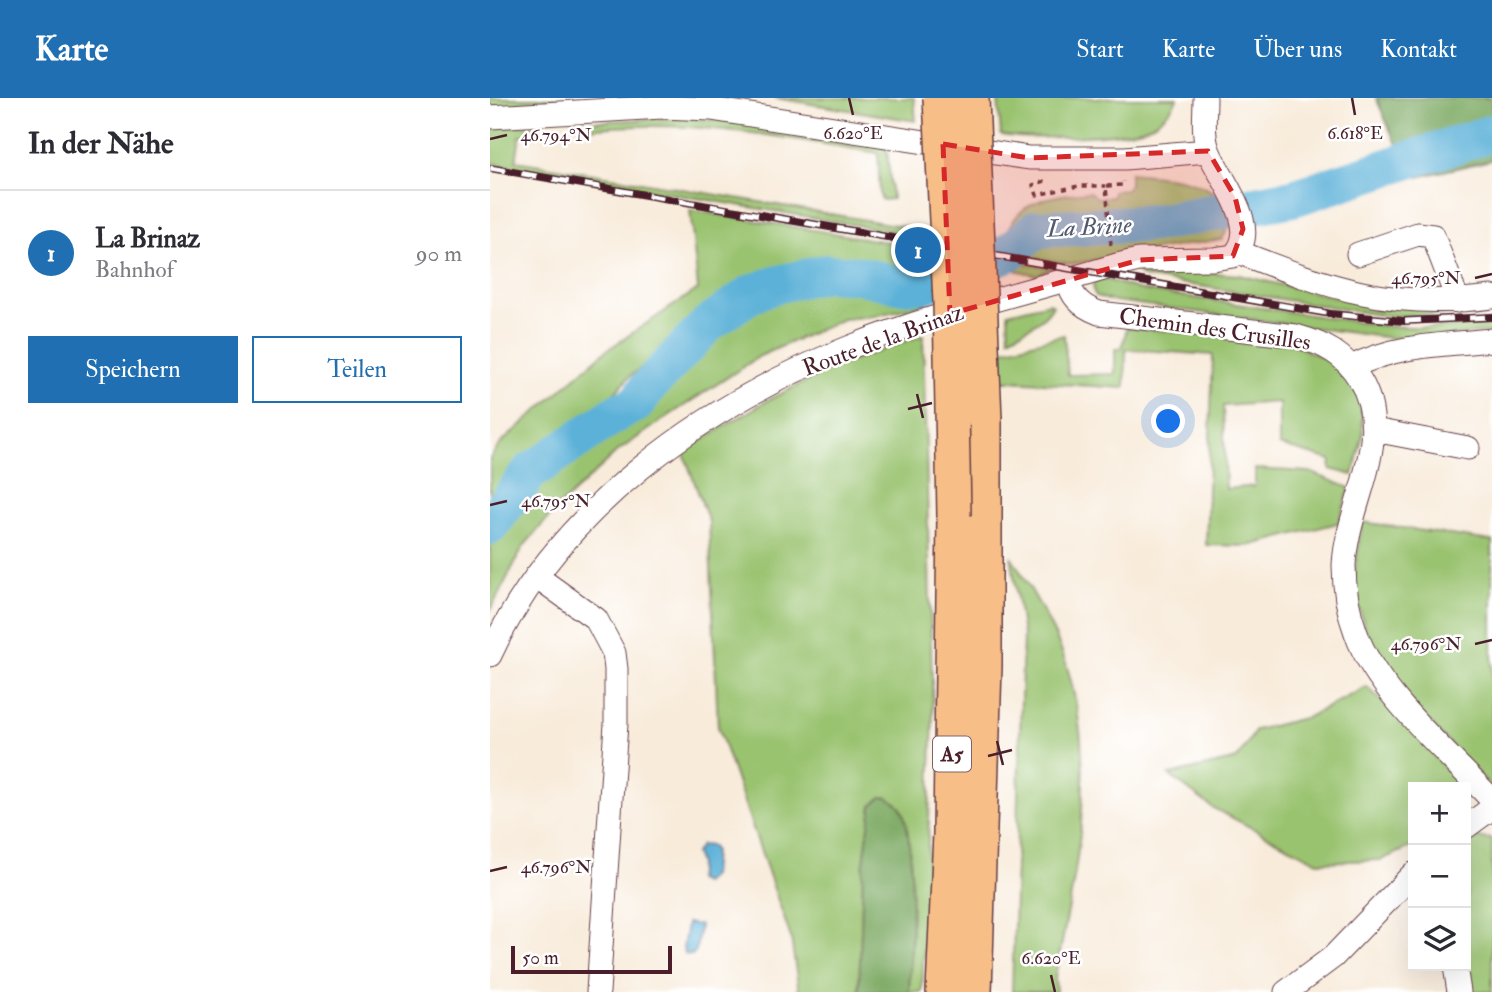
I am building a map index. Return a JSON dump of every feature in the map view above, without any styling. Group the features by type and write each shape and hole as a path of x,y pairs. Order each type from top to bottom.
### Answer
{"highway":[{"name":"A5","path":"940,98 950,302 970,515 983,808 975,992"},
{"name":"A5","path":"943,992 982,293 972,98"}],"street":[{"path":"1206,98 1208,151 1235,197 1243,229 1238,251 1341,290 1389,300 1458,301 1492,297"},
{"path":"490,117 662,107 711,109 1029,158 1125,158 1208,151"},
{"path":"1357,254 1418,234 1433,236 1458,301"},
{"name":"Route de la Brinaz","path":"490,655 512,610 536,576 588,514 646,463 762,389 826,357 879,336 1139,260 1228,258 1238,251"},
{"name":"Chemin des Crusilles","path":"1069,281 1072,293 1082,306 1099,313 1297,336 1322,343 1352,367"},
{"path":"1492,340 1407,346 1374,356 1352,367 1372,407 1374,430 1344,563 1346,595 1355,631 1368,665 1384,687 1492,800"},
{"path":"1374,430 1468,448"},
{"path":"536,576 596,619 614,653 616,724 598,992"},
{"path":"1471,823 1492,808"},
{"path":"1286,992 1333,957 1408,879"},
{"path":"1456,971 1459,992"}],"path":[{"path":"1054,179 1033,185 1037,195 1078,186 1117,185"},
{"path":"1106,186 1111,242"}],"highlighted area":[{"path":"943,144 1029,158 1208,151 1235,197 1243,229 1233,256 1139,260 950,314"}],"green space":[{"path":"490,98 581,98 490,108"},
{"path":"775,98 914,98 916,121"},
{"path":"998,98 1177,98 1165,115 1156,122 1135,130 1097,135 1014,137 1001,135"},
{"path":"1376,98 1492,98 1492,160 1418,177 1394,139"},
{"path":"681,118 753,123 880,146 887,149 892,199 882,200 880,195 878,153 733,131 660,126 587,129 584,122"},
{"path":"490,127 535,127 533,134 520,136 516,161 913,228 921,230 921,236 490,163"},
{"path":"1130,173 1187,181 1219,196 1226,232 1222,239 1071,264 1013,254 1039,233 1139,224 1046,226 1036,227 1005,251 1007,234 1013,221 1032,204 1060,195 1090,192 1097,198 1113,197 1113,191 1126,190 1130,184"},
{"path":"690,210 949,252 950,274 920,279 835,264 787,274 737,295 629,377 596,414 533,458 490,510 490,458 502,442 604,352 698,289"},
{"path":"1006,260 1053,268 1036,275 1006,268"},
{"path":"1150,269 1239,275 1359,303 1492,305 1492,313 1386,316 1143,277 1137,272"},
{"path":"1104,279 1141,290 1385,326 1435,328 1492,324 1492,332 1391,338 1108,300 1096,296 1093,290 1094,281"},
{"path":"814,288 923,291 926,304 874,316 843,319 760,356 618,451 555,510 523,547 490,611 490,541 499,524 541,471 647,400 681,365 752,312"},
{"path":"1049,303 1053,305 1045,316 1009,338 1008,313"},
{"path":"1127,327 1291,343 1332,362 1357,392 1362,415 1363,435 1353,475 1330,469 1331,460 1279,445 1279,402 1223,406 1226,489 1255,486 1255,469 1310,472 1350,488 1338,523 1248,546 1206,545 1213,355 1126,349 1125,388 994,380 995,358 1004,350 1064,335 1068,375 1115,374 1115,349 1122,348"},
{"path":"923,335 933,718 922,992 909,992 912,928 872,805 863,869 859,992 799,992 791,938 718,727 709,522 683,451 770,399 835,367"},
{"path":"1362,522 1492,541 1492,788 1409,701 1383,668 1367,638 1353,582"},
{"path":"1011,556 1041,607 1065,660 1076,701 1081,741 1081,819 1071,897 1055,977 1056,992 1012,992 1023,635"},
{"path":"1367,687 1403,721 1458,782 1408,782 1408,848 1381,860 1318,862 1213,808 1169,775 1237,759 1256,730 1308,717"},
{"path":"881,797 888,797 900,807 909,841 912,896 909,992 859,992 863,869 872,805"},
{"path":"1471,837 1492,839 1492,992 1462,992 1465,971 1471,971"}],"water":[{"path":"701,845 711,846 714,850 712,876 704,883 697,880 699,864 695,853"},
{"path":"687,923 700,925 696,951 692,955 685,954 683,949"}],"waterway":[{"name":"La Brine","path":"490,526 530,472 620,411 636,404 648,387 708,324 752,293 825,273 858,275 899,285 926,284 1008,253 1036,229 1156,223 1293,198 1492,133"}],"railway":[{"path":"490,168 1331,314 1404,321 1492,317"}],"place":[{"name":"La Brinaz","path":"918,250"}]}
